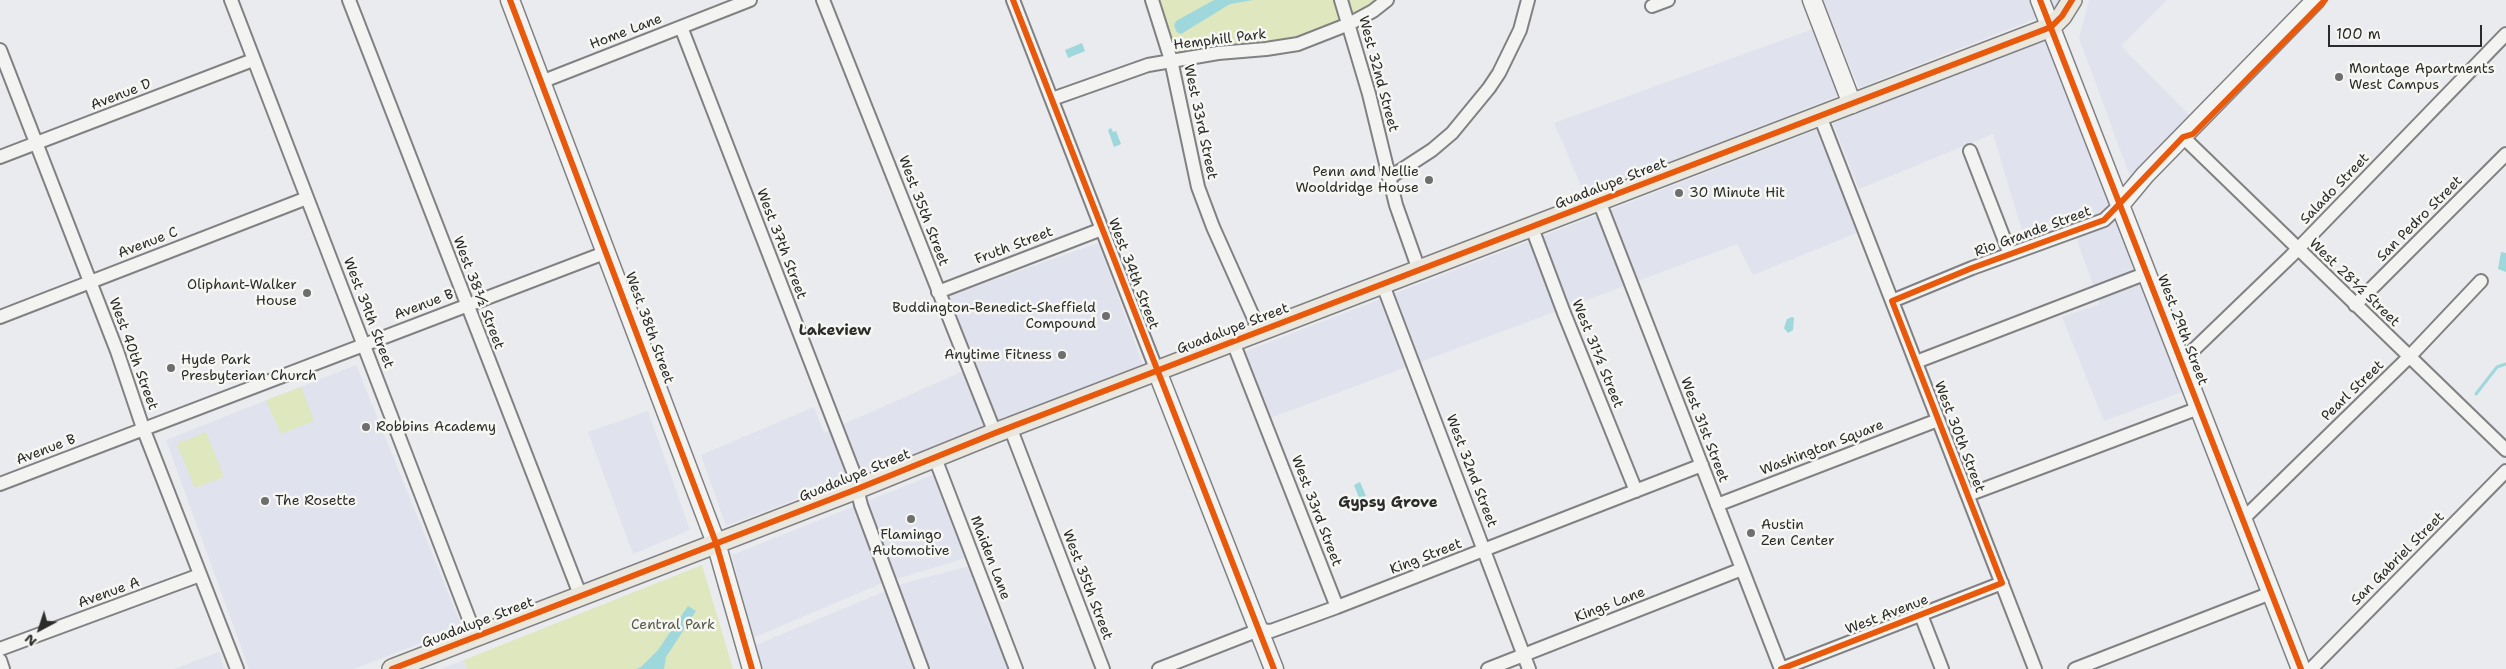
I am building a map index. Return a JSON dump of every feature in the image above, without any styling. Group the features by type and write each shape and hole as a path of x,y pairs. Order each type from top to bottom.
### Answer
{"main road":[{"name":"Guadalupe Street","path":"392,669 857,489 1002,430 1532,228 2051,27 2062,16 2072,0"}],"street":[{"name":"West 39th Street","path":"231,0 476,637"},
{"name":"West 38½ Street","path":"349,0 581,597"},
{"name":"West 38th Street","path":"510,0 716,543 752,669"},
{"name":"Home Lane","path":"541,82 750,0"},
{"name":"West 35th Street","path":"823,0 938,292 1002,430 1103,669"},
{"name":"West 34th Street","path":"1013,0 1274,669"},
{"name":"West 33rd Street","path":"1152,0 1171,60 1198,187 1260,332"},
{"name":"West 32nd Street","path":"1341,0 1369,94 1389,178 1406,236 1419,270"},
{"name":"Hemphill Park","path":"1052,99 1124,72 1171,60 1298,44 1349,24 1373,12 1387,0"},
{"path":"1389,178 1432,150 1452,133 1489,88 1499,73 1520,30 1528,0"},
{"path":"1652,6 1668,0"},
{"path":"1812,0 1852,104"},
{"name":"West 29th Street","path":"2040,0 2301,669"},
{"name":"Rio Grande Street","path":"1892,301 2010,254 2104,220 2120,205 2145,175 2316,0"},
{"name":"West 37th Street","path":"681,27 853,471 857,489 921,669"},
{"name":"Salado Street","path":"2181,362 2298,249 2506,34"},
{"name":"West 40th Street","path":"0,50 117,351 143,428 237,669"},
{"name":"Avenue D","path":"0,157 254,60"},
{"name":"West 30th Street","path":"1820,116 2035,669"},
{"name":"West 28½ Street","path":"2183,137 2506,450"},
{"path":"1970,151 2010,254"},
{"name":"San Pedro Street","path":"2355,305 2506,154"},
{"path":"2106,168 2128,179 2145,175"},
{"name":"Avenue C","path":"0,316 307,198"},
{"name":"West 31st Street","path":"1599,201 1781,669"},
{"name":"West 31½ Street","path":"1532,228 1636,491"},
{"name":"Fruth Street","path":"938,292 1102,229"},
{"name":"Avenue B","path":"0,484 364,343 607,252"},
{"path":"1916,362 2147,273"},
{"name":"Pearl Street","path":"2243,519 2409,357 2481,280"},
{"name":"West 32nd Street","path":"1383,285 1529,669"},
{"name":"West 33rd Street","path":"1233,342 1337,607"},
{"path":"1968,495 2199,408"},
{"name":"Washington Square","path":"1717,504 1938,420"},
{"name":"Maiden Lane","path":"935,458 1016,669"},
{"name":"King Street","path":"1159,669 1259,630 1271,631 1337,607 1702,465"},
{"name":"San Gabriel Street","path":"2311,669 2506,471"},
{"name":"Kings Lane","path":"1488,669 1742,569"},
{"name":"Avenue A","path":"0,649 200,575"},
{"name":"West Avenue","path":"1781,669 2002,583"},
{"path":"2075,669 2272,593"},
{"path":"1921,615 1942,669"},
{"path":"0,660 3,669"}],"shaded area":[{"path":"1823,0 2061,0 2055,11 1859,88"},
{"path":"2089,0 2167,0 2121,46 2195,121 2132,182 2079,38"},
{"path":"1813,29 1840,95 1585,195 1554,123"},
{"path":"2049,38 2182,392 2104,421 2062,317 2100,304 2069,218 2024,237 1993,134 1859,189 1833,123"},
{"path":"1816,130 1859,232 1753,275 1737,244 1270,418 1244,352"},
{"path":"1098,243 1144,367 726,526 701,455 814,407 824,433 977,365 946,297"},
{"path":"356,365 462,627 354,669 249,669 166,440"},
{"path":"648,411 690,530 633,554 588,432"},
{"path":"935,474 969,557 880,584 753,638 732,555"},
{"path":"974,565 1009,669 763,669 756,645 905,583"},
{"path":"219,652 224,669 174,669"},
{"path":"464,660 467,669 441,669"}],"green space":[{"path":"1157,0 1376,0 1357,13 1319,31 1289,41 1177,54 1174,52"},
{"path":"301,387 314,421 281,434 266,400"},
{"path":"206,432 224,477 195,488 177,444"},
{"name":"Central Park","path":"702,565 733,669 467,669 464,660"}],"water":[{"path":"1214,0 1253,0 1230,4 1181,34 1177,32 1174,26 1176,21"},
{"path":"1082,43 1085,51 1068,58 1065,50"},
{"path":"1111,128 1113,132 1116,131 1121,144 1114,147 1108,130"},
{"path":"2501,252 2506,253 2506,272 2498,269"},
{"path":"1794,318 1793,330 1788,333 1784,328 1787,319"},
{"path":"1360,482 1366,496 1359,498 1354,485"},
{"path":"688,606 696,611 666,657 664,669 636,669 641,667 658,650"}],"waterway":[{"path":"2476,394 2497,367 2506,364"}],"cycle path":[{"path":"510,0 716,543 752,669"},
{"path":"1013,0 1274,669"},
{"path":"2040,0 2301,669"},
{"path":"392,669 857,489 995,433 2051,27 2062,16 2072,0"},
{"path":"1781,669 2002,583 1892,301 1972,268 2104,220 2183,137 2193,134 2325,0"}],"place":[{"name":"Montage Apartments West Campus","path":"2339,77"},
{"name":"Penn and Nellie Wooldridge House","path":"1429,180"},
{"name":"30 Minute Hit","path":"1679,193"},
{"name":"Oliphant-Walker House","path":"307,293"},
{"name":"Buddington-Benedict-Sheffield Compound","path":"1106,316"},
{"name":"Anytime Fitness","path":"1062,355"},
{"name":"Hyde Park Presbyterian Church","path":"171,368"},
{"name":"Robbins Academy","path":"366,427"},
{"name":"The Rosette","path":"265,501"},
{"name":"Flamingo Automotive","path":"911,519"},
{"name":"Austin Zen Center","path":"1751,533"}],"district":[{"name":"Lakeview","path":"835,331"},
{"name":"Gypsy Grove","path":"1388,503"}]}
